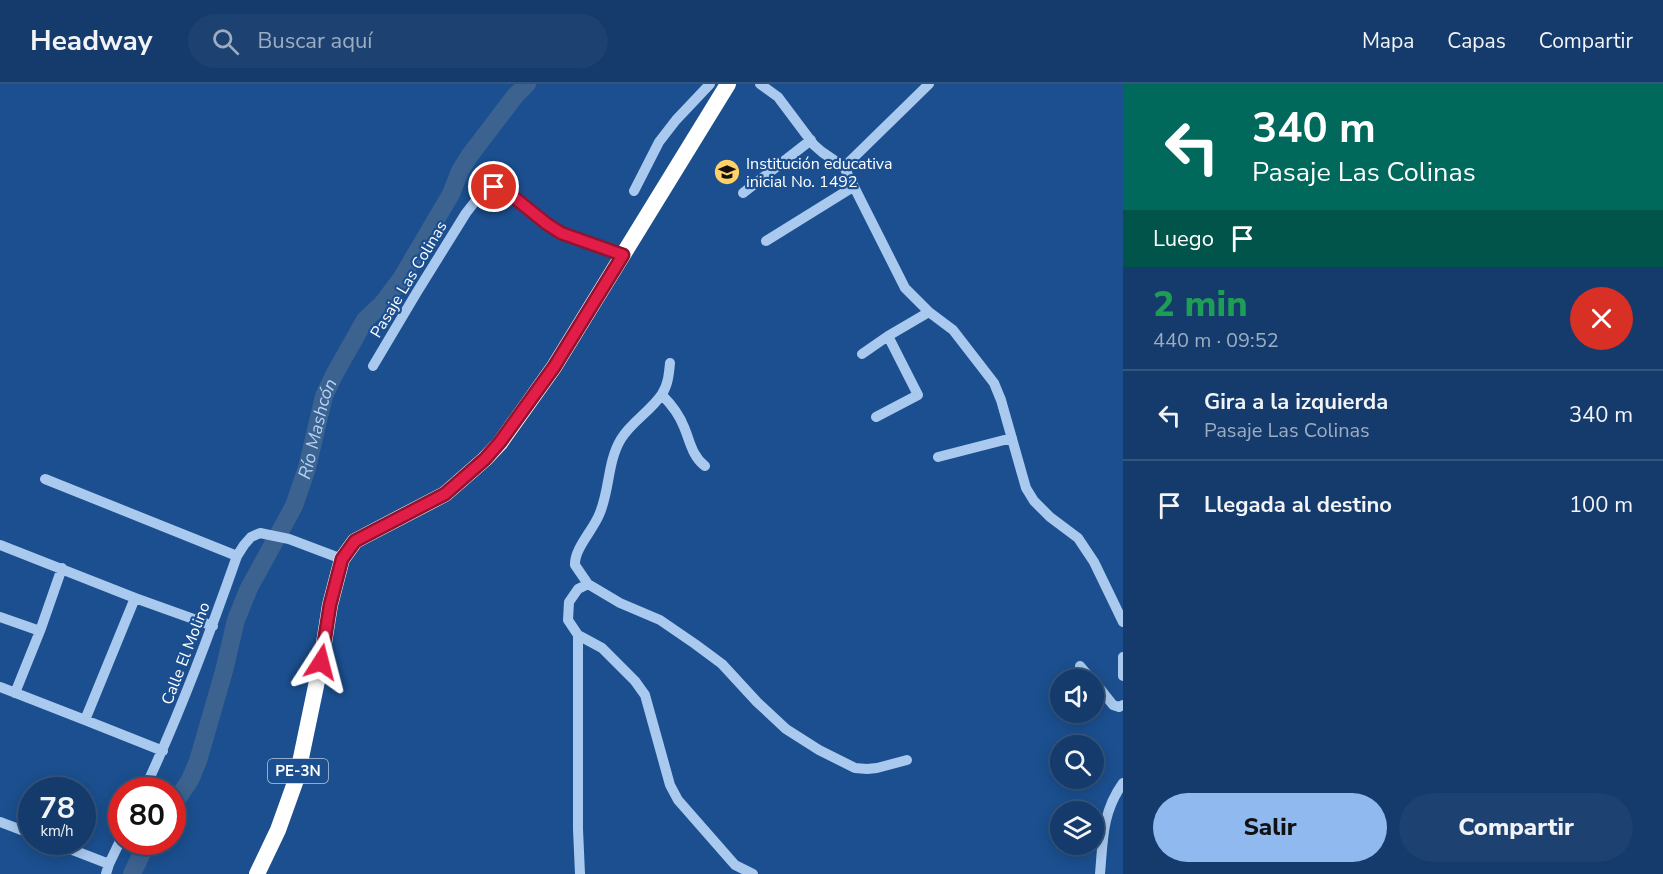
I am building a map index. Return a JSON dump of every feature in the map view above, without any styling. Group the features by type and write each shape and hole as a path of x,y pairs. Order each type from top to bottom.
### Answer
{"highway":[{"name":"PE-3N","path":"257,874 278,830 297,777 321,662 330,605 342,559 355,541 445,494 485,459 500,442 554,367 728,84"}],"street":[{"path":"634,191 659,142 710,84"},
{"path":"760,84 778,97 822,152 844,167 905,288 929,312 953,330 994,383 1026,488 1034,501 1050,517 1078,538 1094,562 1123,622"},
{"path":"844,167 929,84"},
{"path":"743,193 811,140"},
{"name":"Pasaje Las Colinas","path":"373,366 466,213 484,190 494,187 506,191 561,233 623,255"},
{"path":"766,241 853,187"},
{"path":"862,354 929,312"},
{"path":"876,417 918,395 888,336"},
{"path":"670,363 662,395 626,432 617,447 611,462 602,507 594,526 576,553 575,565 588,584 620,603 660,620 722,664 786,729 819,750 855,768 877,768 907,760"},
{"path":"662,395 683,424 695,457 705,466"},
{"path":"938,457 1012,438"},
{"path":"45,479 237,556"},
{"name":"Calle El Molino","path":"150,777 198,666 237,556 244,544 251,537 260,533 289,539 342,559"},
{"path":"0,545 213,626"},
{"path":"15,693 62,568"},
{"path":"588,584 578,589 568,602 568,620 578,634 602,648 635,681 645,695 670,785 678,800 735,865 753,874"},
{"path":"85,720 135,598"},
{"path":"0,617 40,631"},
{"path":"578,634 580,874"},
{"path":"1123,657 1123,676"},
{"path":"1080,666 1083,669"},
{"path":"0,687 163,752"},
{"path":"1104,694 1113,705 1119,707 1123,705"},
{"path":"1100,874 1104,826 1114,796 1123,783"},
{"path":"0,822 18,829"},
{"path":"79,855 108,869 114,855"}],"waterway":[{"name":"Río Mashcón","path":"186,786 198,761 236,620 249,588 294,506 307,468 324,396 334,375 365,320 383,303 401,279 451,194 460,171 470,155 515,96 527,84"},
{"name":"Río Mashcón","path":"132,874 141,855"}],"place":[{"name":"Institución educativa inicial No. 1492","path":"727,172"}],"route":[{"path":"321,662 330,605 342,559 355,541 445,494 485,459 500,442 554,367 623,255 561,233 506,191 494,187"}]}
